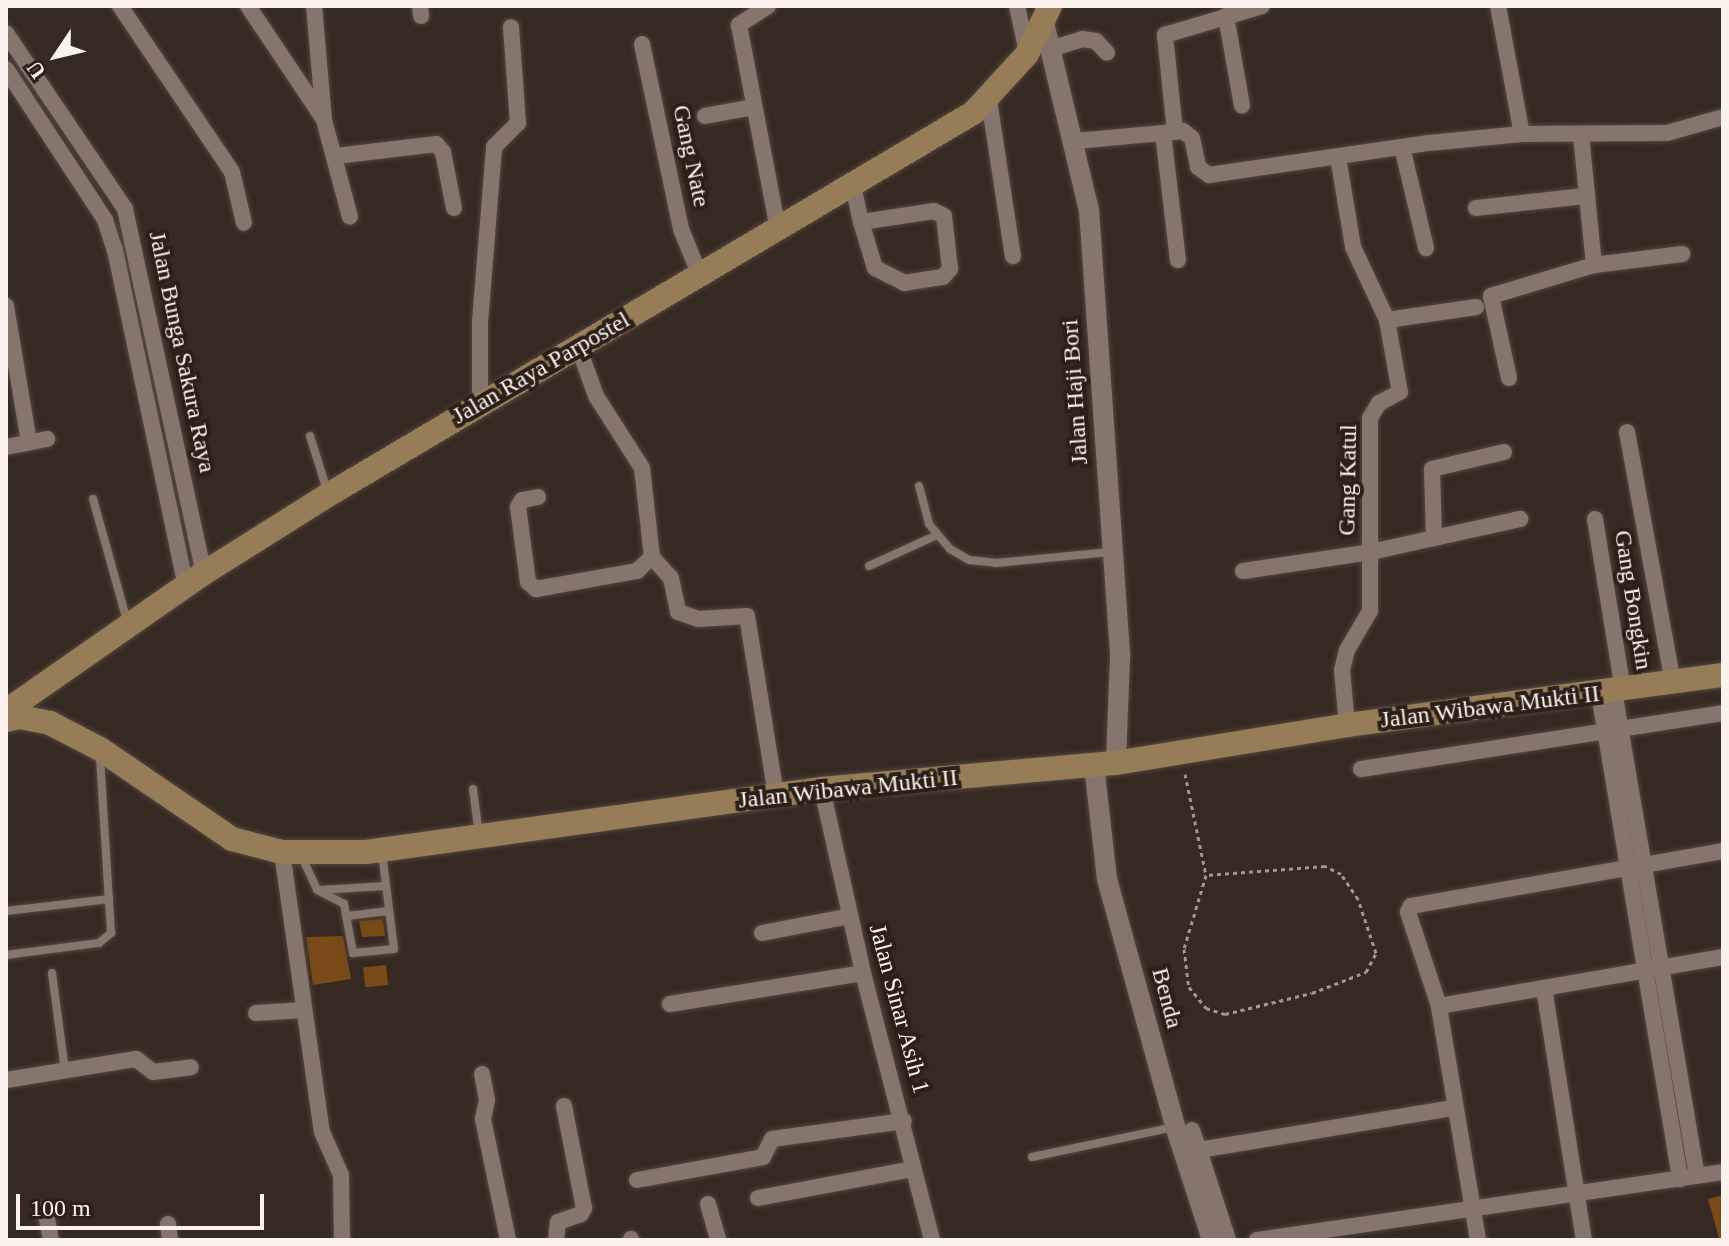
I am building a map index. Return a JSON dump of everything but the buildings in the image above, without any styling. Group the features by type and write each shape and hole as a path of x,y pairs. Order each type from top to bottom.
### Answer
{"main road":[{"name":"Jalan Raya Parpostel","path":"6,711 195,580 328,495 778,230 989,100 1039,52 1047,15"},
{"name":"Jalan Wibawa Mukti II","path":"6,720 20,717 50,723 100,749 210,828 291,852 382,851 822,789 1105,764 1347,725 1723,675"}],"street":[{"path":"120,6 232,172 244,223"},
{"path":"248,6 324,120"},
{"path":"314,6 324,120 350,217"},
{"path":"768,6 739,25 778,230"},
{"path":"1017,6 1039,52 1082,39 1096,41 1107,53"},
{"path":"1178,260 1165,35 1262,6"},
{"path":"1498,6 1522,134"},
{"path":"1226,16 1242,106"},
{"path":"480,403 480,322 494,147 518,123 511,27"},
{"name":"Jalan Bunga Sakura Raya","path":"6,33 125,209 137,244 171,412 195,580"},
{"name":"Gang Nate","path":"642,44 681,229 700,276"},
{"name":"Jalan Haji Bori","path":"1039,52 1076,141 1089,210 1120,657 1105,764"},
{"name":"Jalan Bunga Sakura Raya","path":"6,69 105,220 115,250 152,418 195,580"},
{"path":"989,100 1013,256"},
{"path":"705,116 753,107"},
{"path":"1076,141 1169,132 1189,133 1198,167 1209,175 1402,147 1522,134 1667,133 1723,117"},
{"path":"1581,135 1594,265"},
{"path":"336,156 436,144 443,152 454,208"},
{"path":"1402,147 1426,248"},
{"name":"Gang Katul","path":"1338,157 1353,247 1387,320 1400,392 1379,403 1370,418 1370,611 1347,650 1342,670 1347,725"},
{"path":"853,185 861,222 875,268 892,280 943,277 950,269 944,216 934,211 861,222"},
{"path":"1476,208 1585,196"},
{"path":"115,250 137,244"},
{"path":"1509,378 1491,296 1594,265 1682,254"},
{"path":"6,306 29,442"},
{"path":"1387,320 1476,307"},
{"path":"578,346 596,396 642,468 652,557 671,578 673,604 685,617 747,616 776,795"},
{"path":"152,418 171,412"},
{"path":"1627,432 1673,682"},
{"path":"6,447 47,439"},
{"path":"1434,538 1432,469 1504,452"},
{"path":"538,497 522,500 518,507 528,582 536,589 637,571 652,557"},
{"path":"1243,571 1371,552 1520,519"},
{"name":"Gang Bongkin","path":"1595,519 1612,691 1613,732 1688,1177"},
{"path":"1361,769 1723,713"},
{"name":"Benda","path":"1105,764 1107,879 1184,1128 1212,1240"},
{"name":"Jalan Sinar Asih 1","path":"822,789 863,973 904,1121 932,1240"},
{"path":"1478,1240 1439,1006 1408,912 1411,906 1723,851"},
{"path":"291,852 304,1010 322,1132 341,1175 342,1240"},
{"path":"762,933 850,916"},
{"path":"1439,1006 1723,957"},
{"path":"670,1004 863,973"},
{"path":"1544,988 1584,1240"},
{"path":"256,1013 304,1010"},
{"path":"6,1080 136,1059 153,1072 191,1067"},
{"path":"482,1074 487,1100 483,1119 508,1240"},
{"path":"556,1240 558,1222 581,1214 584,1208 564,1106"},
{"path":"1199,1150 1454,1108"},
{"path":"637,1180 763,1157 772,1139 904,1121"},
{"path":"1184,1128 1199,1150 1228,1240"},
{"path":"758,1198 913,1169"},
{"path":"1257,1240 1473,1211 1723,1172"},
{"path":"708,1204 718,1240"},
{"path":"45,1209 51,1240"}],"lane":[{"path":"310,436 328,495"},
{"path":"919,486 937,535 959,556 980,563 1111,552"},
{"path":"93,499 129,625"},
{"path":"869,566 937,535"},
{"path":"6,955 108,939 109,899 100,749"},
{"path":"473,789 479,836"},
{"path":"291,852 317,890 344,904 353,953 394,949 382,851"},
{"path":"317,890 386,886"},
{"path":"6,911 109,899"},
{"path":"346,916 389,911"},
{"path":"52,973 65,1070"},
{"path":"1032,1157 1184,1128"}],"path":[{"path":"1181,754 1206,875 1184,949 1189,987 1206,1008 1225,1014 1312,993 1366,972 1376,953 1358,899 1341,874 1325,866 1206,875"}]}
